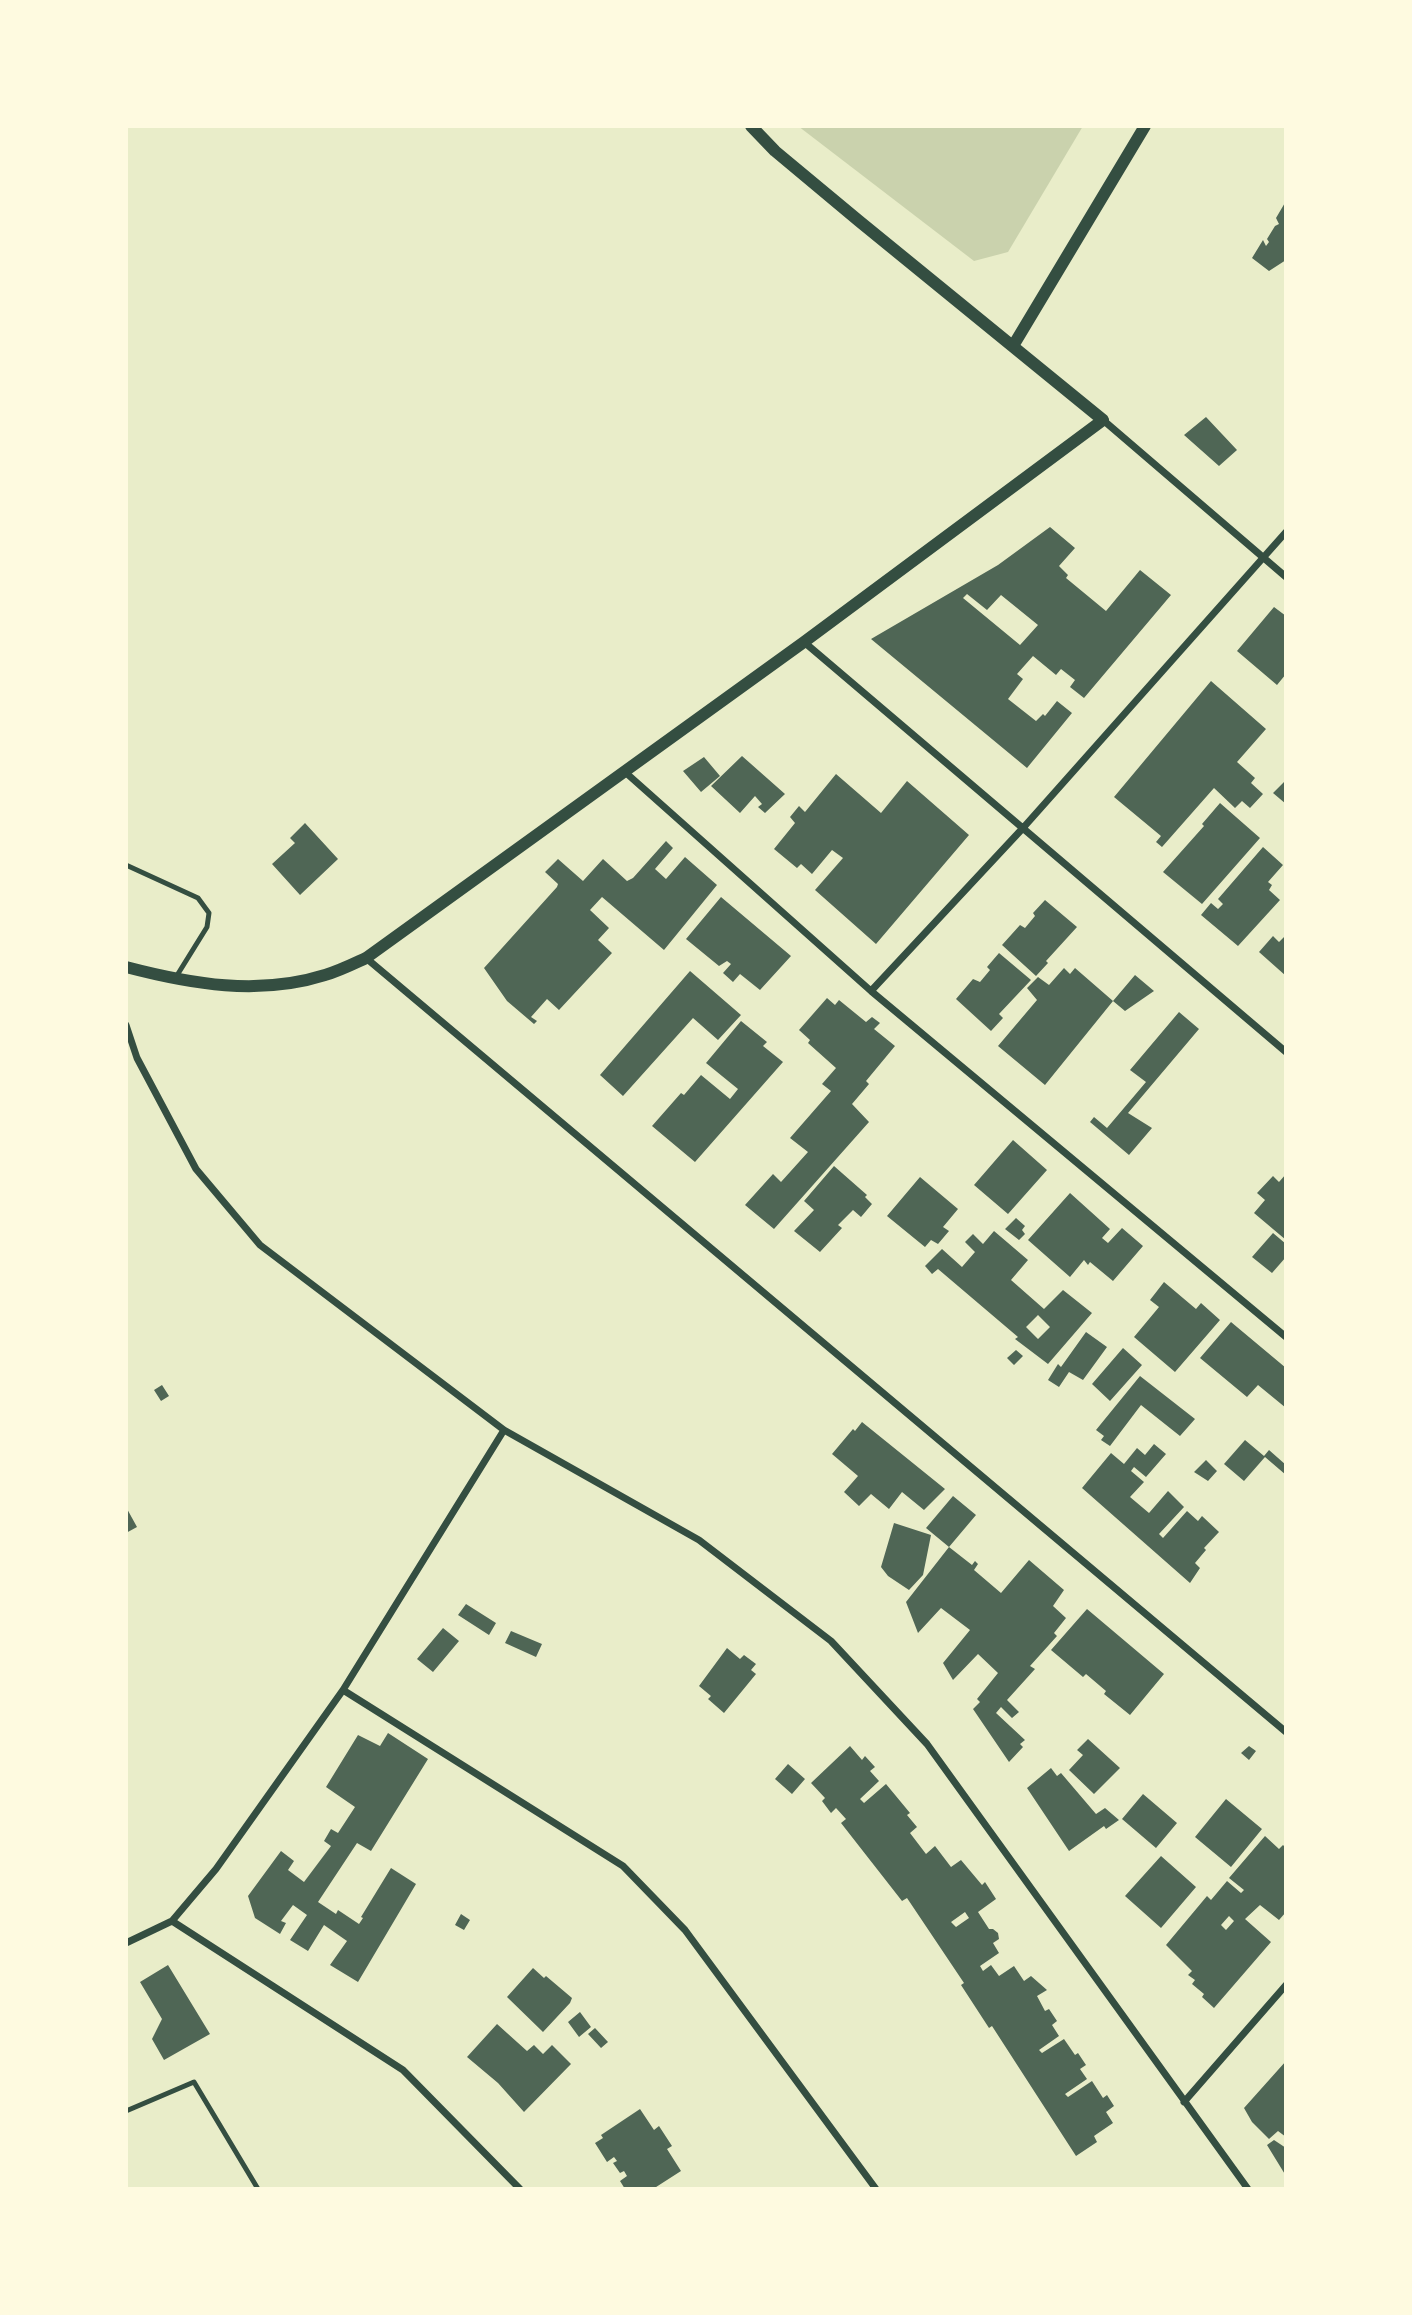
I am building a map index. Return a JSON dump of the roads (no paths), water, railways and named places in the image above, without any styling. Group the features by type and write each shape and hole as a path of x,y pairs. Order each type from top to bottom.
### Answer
{"street":[{"path":"751,126 775,151 1103,420 1286,577"},
{"path":"1013,346 1145,126"},
{"path":"126,967 175,980 226,987 278,985 326,975 366,958 804,642 1103,420"},
{"path":"871,991 1023,828 1286,532"},
{"path":"804,642 1286,1052"},
{"path":"625,772 871,991 1286,1337"},
{"path":"366,958 1286,1732"},
{"path":"126,1025 137,1058 196,1169 260,1245 504,1430 699,1540 831,1641 927,1744 1248,2189"},
{"path":"126,1943 172,1921 216,1869 343,1690 504,1430"},
{"path":"343,1690 623,1866 685,1930 876,2189"},
{"path":"172,1921 403,2070 520,2189"},
{"path":"1184,2102 1286,1984"}],"lane":[{"path":"126,865 198,898 209,913 207,927 175,980"},
{"path":"126,2111 194,2082 258,2189"}]}
